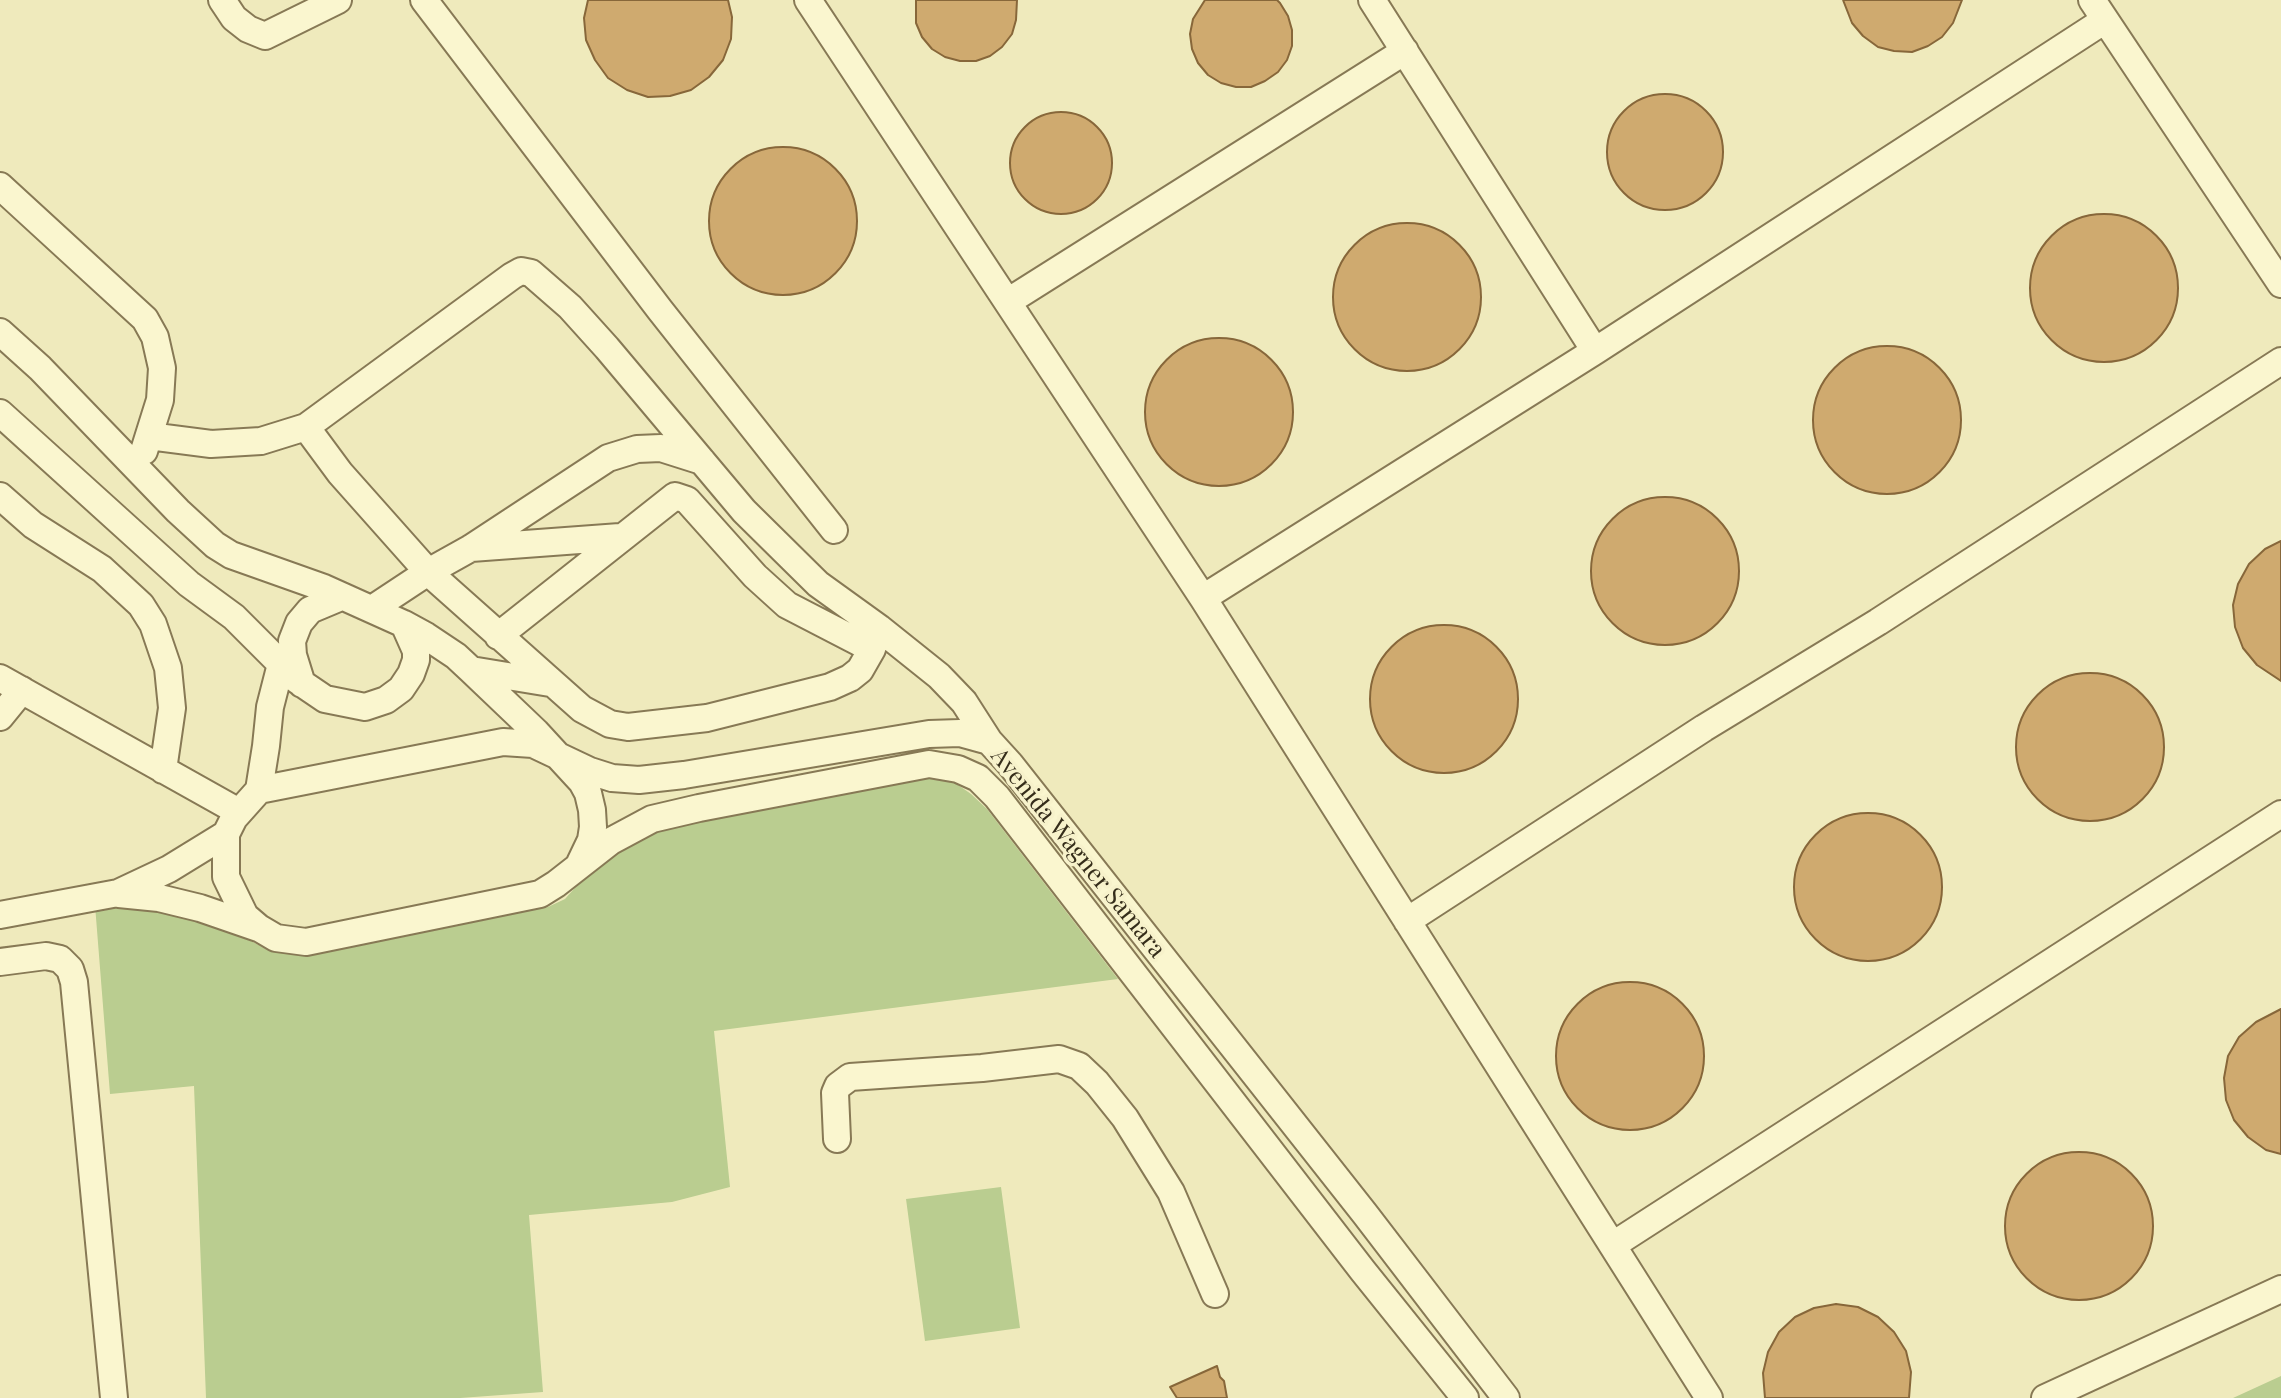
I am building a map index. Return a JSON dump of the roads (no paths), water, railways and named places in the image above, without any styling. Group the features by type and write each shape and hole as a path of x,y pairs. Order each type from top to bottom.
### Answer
{"street":[{"path":"222,0 234,18 248,29 265,36 338,0"},
{"path":"424,0 660,310 834,530"},
{"path":"808,0 1203,598 1709,1398"},
{"path":"1372,0 1595,351"},
{"path":"1203,598 1595,351 2099,10 2281,284"},
{"path":"1009,301 1405,51"},
{"path":"0,186 145,320 155,337 162,368 160,400 138,470"},
{"path":"149,436 211,444 261,441 306,427 521,271 531,272 570,307 648,395 744,511 876,639"},
{"path":"0,332 40,368 178,512 215,545 231,555 324,588 404,624 426,635 471,670 582,782 592,810 591,839 579,865"},
{"path":"1407,921 1704,728 1900,608 2281,360"},
{"path":"0,413 189,584 234,617 302,684 325,699 365,707 386,700 401,689 416,660 416,651 404,624"},
{"path":"306,427 340,473 428,572 550,683 582,709 610,724 628,727 707,718 830,687 850,678 859,670 876,639"},
{"path":"372,609 608,458 637,449 661,449 702,461"},
{"path":"0,496 33,525 102,569 141,605 153,624 168,668 172,708 163,770"},
{"path":"498,636 670,498 681,497 687,500 754,576 787,605 876,639 939,676 964,702 989,741"},
{"path":"471,548 620,537"},
{"path":"302,684 293,655 292,641 299,623 310,610 341,597"},
{"path":"259,790 270,707 281,664"},
{"path":"471,670 550,683"},
{"path":"0,717 11,684 163,770 232,823 226,877 245,916 259,928"},
{"name":"Avenida Wagner Samara","path":"0,915 118,893 169,869 232,823 259,790 503,742 533,744 590,771 612,778 639,780 684,775 929,734 960,733 989,741 1010,764 1365,1214 1506,1398"},
{"name":"Avenida Wagner Samara","path":"118,893 159,898 200,908 259,928 276,938 306,942 540,894 611,841 652,819 929,764 958,769 978,778 997,797 1363,1271 1465,1398"},
{"path":"1613,1245 2281,814"},
{"path":"0,962 46,956 60,959 70,969 74,982 114,1398"},
{"path":"837,1139 835,1093 838,1086 850,1077 982,1068 1059,1059 1079,1066 1097,1083 1125,1118 1171,1192 1215,1294"},
{"path":"2045,1398 2281,1289"}]}
